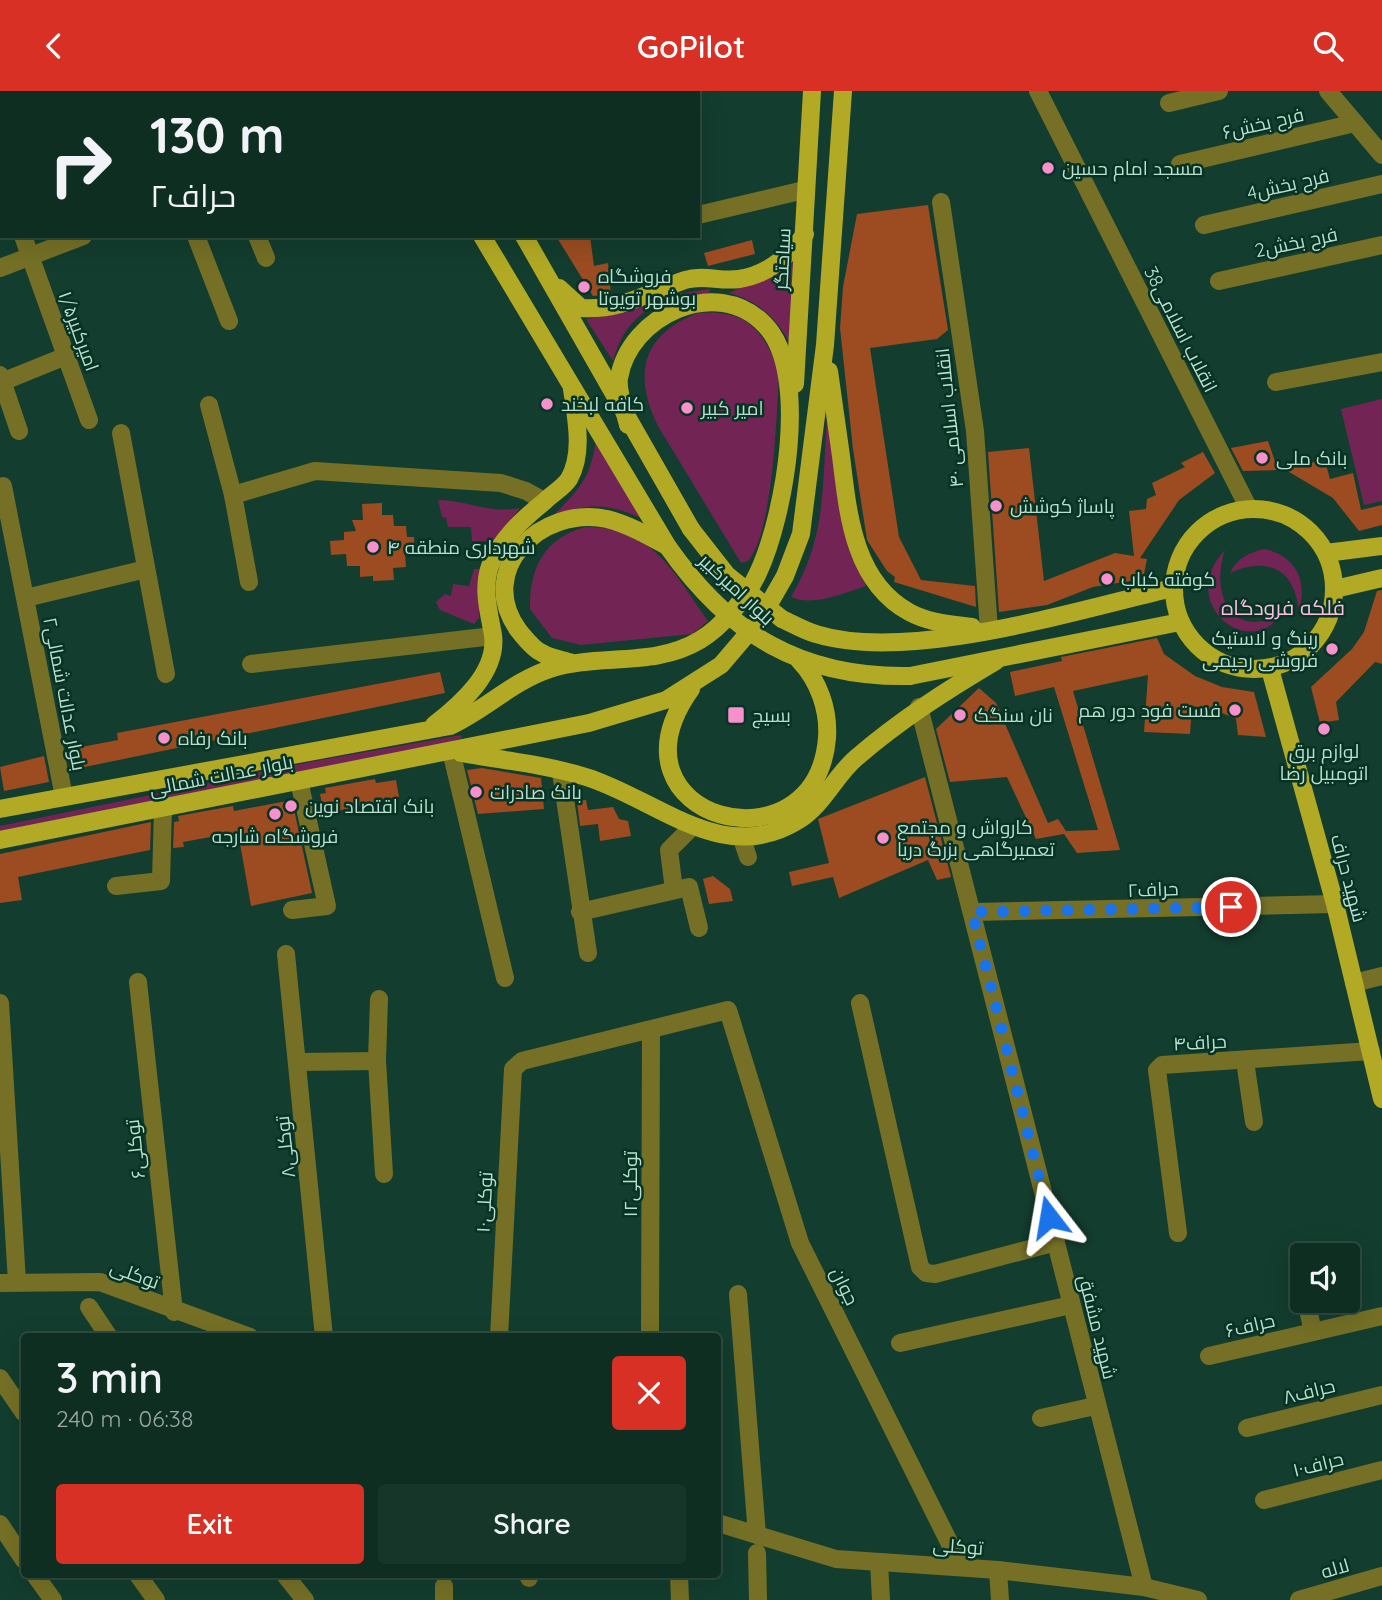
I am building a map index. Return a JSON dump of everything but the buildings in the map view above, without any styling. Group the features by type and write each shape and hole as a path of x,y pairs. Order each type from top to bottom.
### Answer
{"main road":[{"name":"سیاحتگر","path":"790,429 797,366 811,91"},
{"path":"799,660 815,682 825,703 828,723 823,760 803,794 767,817 744,820 719,816 697,805 681,789 668,763 666,740 679,706 694,685 721,665 743,643 776,596 801,534 825,345 843,91"},
{"path":"542,269 581,308 611,307 646,297 685,280 702,276 738,279 759,272 781,260 804,234"},
{"name":"بلوار امیرکبیر","path":"483,238 668,547 689,576 731,618 759,640 799,660 832,670 881,677 910,676 996,661 1180,622"},
{"name":"بلوار امیرکبیر","path":"525,238 628,425 691,529 727,575 782,619 816,634 850,641 916,640 989,630 1173,588"},
{"path":"628,425 618,382 624,356 656,319 680,307 704,303 728,304 748,312 763,323 777,339 786,365 790,429"},
{"path":"825,345 848,509 858,550 869,573 884,594 909,612 934,622 989,630"},
{"path":"426,731 460,704 481,678 490,656 493,636 486,594 490,567 503,543 569,480 575,461 578,430 572,389"},
{"name":"بلوار عدالت شمالی","path":"0,809 450,726 477,714 517,685 552,668 678,650 701,640 735,606 757,577 778,521 790,429"},
{"path":"1248,509 1272,511 1294,519 1312,534 1326,553 1335,589 1330,617 1317,641 1296,659 1270,669 1248,670 1227,666 1208,656 1191,641 1180,622 1173,588 1177,564 1188,543 1204,525 1225,514 1248,509"},
{"path":"578,664 541,653 512,621 503,600 505,578 524,543 544,527 587,517 625,526 668,547"},
{"path":"1326,553 1382,546"},
{"path":"1335,589 1382,578"},
{"path":"451,751 585,776 631,794 708,833 741,836 768,833 799,820 820,803 853,760 919,707 996,661"},
{"name":"شهید حراف","path":"1270,669 1335,904 1382,1100"},
{"name":"بلوار عدالت شمالی","path":"0,840 621,716 666,700 694,685"}],"street":[{"name":"38انقلاب اسلامی","path":"1038,91 1248,509"},
{"path":"1169,103 1219,91"},
{"path":"1328,91 1382,155"},
{"name":"فرح بخش۶","path":"1180,164 1355,123"},
{"name":"4فرح بخش","path":"1204,225 1382,184"},
{"path":"700,215 804,190"},
{"name":"انقلاب اسلامی ۴۰","path":"941,202 975,431 989,630"},
{"name":"امیرکبیر۱/۵","path":"24,238 89,421"},
{"path":"0,268 77,238"},
{"path":"197,238 229,321"},
{"path":"258,238 266,258"},
{"name":"2فرح بخش","path":"1219,281 1382,245"},
{"path":"19,431 1,378 66,356"},
{"path":"1276,382 1382,362"},
{"path":"209,405 233,495 249,582"},
{"path":"121,433 166,674"},
{"path":"233,495 315,471 501,483 526,491 544,501"},
{"name":"بلوار عدالت شمالی۲","path":"3,487 64,797"},
{"name":"بلوار عدالت شمالی۲","path":"26,598 146,569"},
{"path":"251,664 493,636"},
{"name":"شهید مشفق","path":"919,707 1056,1242 1095,1406 1144,1587"},
{"path":"451,751 505,978"},
{"path":"561,772 588,953"},
{"path":"292,910 327,907 299,781"},
{"path":"116,886 161,881 163,808"},
{"path":"674,890 669,850 692,827"},
{"path":"741,836 748,857"},
{"path":"580,912 689,887 699,928"},
{"name":"حراف۲","path":"972,912 1335,904"},
{"name":"توکلی۸","path":"286,954 324,1333"},
{"path":"1354,983 1382,976"},
{"name":"توکلی۶","path":"138,982 174,1311"},
{"path":"379,999 377,1061 384,1174"},
{"path":"0,1003 8,1282"},
{"path":"860,1003 920,1267 926,1273 935,1274 1056,1242"},
{"name":"جوان","path":"651,1031 728,1010 800,1243 961,1566"},
{"name":"۱۰توکلی","path":"499,1333 513,1069 522,1061 651,1031"},
{"name":"توکلی۱۲","path":"650,1333 651,1031"},
{"name":"حراف۴","path":"1178,1233 1157,1070 1162,1065 1371,1051"},
{"path":"297,1062 377,1061"},
{"path":"1245,1061 1254,1122"},
{"name":"توکلی","path":"8,1282 100,1282 238,1333"},
{"path":"738,1294 757,1544 758,1600"},
{"path":"900,1343 1071,1305"},
{"path":"89,1307 106,1333"},
{"path":"1309,1313 1313,1332"},
{"name":"حراف۶","path":"1209,1356 1382,1316"},
{"path":"0,1378 21,1409"},
{"name":"حراف۸","path":"1247,1428 1382,1395"},
{"path":"1041,1418 1095,1406"},
{"name":"حراف۱۰","path":"1264,1500 1382,1470"},
{"path":"0,1524 21,1556"},
{"name":"توکلی","path":"721,1525 757,1544 836,1559 998,1570 1144,1587 1198,1600"},
{"path":"879,1562 881,1600"},
{"path":"998,1570 1000,1600"},
{"name":"لاله","path":"1309,1599 1382,1576"},
{"path":"37,1578 53,1600"},
{"path":"140,1578 156,1600"},
{"path":"287,1578 305,1600"},
{"path":"679,1578 680,1600"}],"shaded area":[{"path":"794,262 791,345 766,312 729,293"},
{"path":"710,289 709,296 675,300 648,310 627,330 613,361 586,319 624,313 669,295"},
{"path":"698,313 728,314 750,324 766,344 779,372 772,471 763,526 748,561 741,563 658,426 646,390 647,359 654,345 679,322"},
{"path":"1382,399 1382,501 1364,505 1341,409"},
{"path":"827,417 849,550 866,586 819,600 800,600 791,597 803,575 817,532 823,488"},
{"path":"596,440 641,518 607,507 587,507 553,516 587,474"},
{"path":"438,500 497,509 520,508 494,541 472,541 471,527 448,527 446,518 442,517"},
{"path":"586,527 609,529 629,535 645,544 672,570 708,621 692,634 581,645 552,638 530,609 530,594 536,568 542,556 560,538"},
{"path":"1265,549 1285,558 1297,572 1302,591 1299,612 1292,585 1277,570 1256,566 1230,573 1236,563"},
{"path":"1225,550 1220,583 1223,597 1239,618 1251,622 1282,613 1268,627 1252,632 1236,629 1222,620 1212,606 1208,589 1212,570"},
{"path":"474,569 482,569 479,618 474,624 440,610 436,602 445,594 451,596 453,584 469,586"},
{"path":"461,735 462,738 434,747 0,832 0,826 315,761"}],"place":[{"name":"مسجد امام حسین","path":"1048,168"},
{"name":"فروشگاه بوشهر تویوتا","path":"584,287"},
{"name":"کافه لبخند","path":"547,404"},
{"name":"امیر کبیر","path":"687,408"},
{"name":"بانک ملی","path":"1262,458"},
{"name":"پاساژ کوشش","path":"996,506"},
{"name":"شهرداری منطقه ۴","path":"373,547"},
{"name":"کوفته کباب","path":"1107,579"},
{"name":"رینگ و لاستیک فروشی رحیمی","path":"1332,649"},
{"name":"فست فود دور هم","path":"1235,710"},
{"name":"بسیج","path":"736,715"},
{"name":"نان سنگک","path":"960,715"},
{"name":"لوازم برق اتومبیل رضا","path":"1324,729"},
{"name":"بانک رفاه","path":"164,738"},
{"name":"بانک صادرات","path":"476,792"},
{"name":"بانک اقتصاد نوین","path":"291,806"},
{"name":"فروشگاه شارجه","path":"275,814"},
{"name":"کارواش و مجتمع تعمیرگاهی بزرگ دریا","path":"883,838"}],"district":[{"name":"فلکه فرودگاه","path":"1283,607"}],"route":[{"path":"1049,1217 972,912 1231,907"}]}
